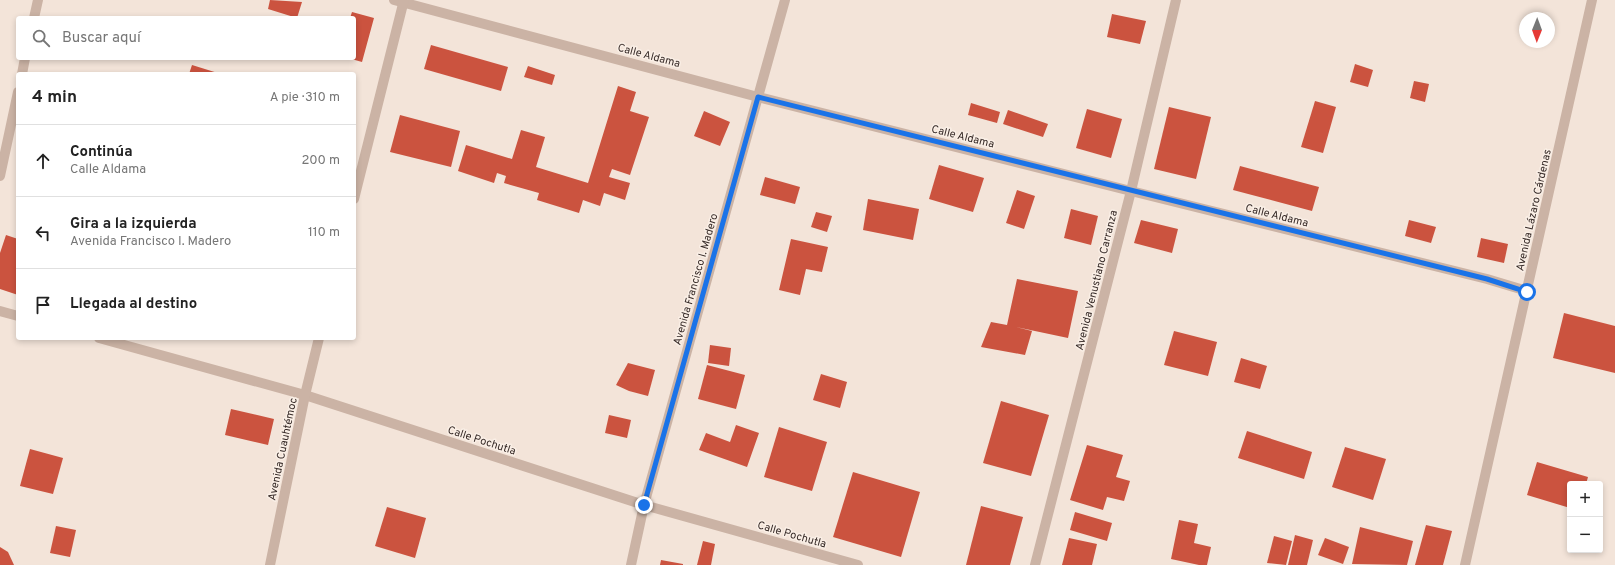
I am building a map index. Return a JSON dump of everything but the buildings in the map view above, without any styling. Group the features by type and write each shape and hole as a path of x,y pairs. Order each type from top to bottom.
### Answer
{"street":[{"path":"34,16 38,0"},
{"name":"Avenida Francisco I. Madero","path":"631,565 644,505 785,0"},
{"name":"Avenida Venustiano Carranza","path":"1035,565 1131,191 1176,0"},
{"name":"Avenida Lázaro Cárdenas","path":"1465,565 1592,0"},
{"path":"356,190 400,1"},
{"name":"Calle Aldama","path":"400,1 758,97 1487,279 1527,292"},
{"path":"22,72 25,60"},
{"path":"0,176 16,101"},
{"path":"0,311 16,315"},
{"name":"Calle Pochutla","path":"106,340 305,396 644,505 858,565"},
{"name":"Avenida Cuauhtémoc","path":"270,565 305,396 319,340"}],"route":[{"path":"644,505 758,97 1487,279 1527,292"}]}
